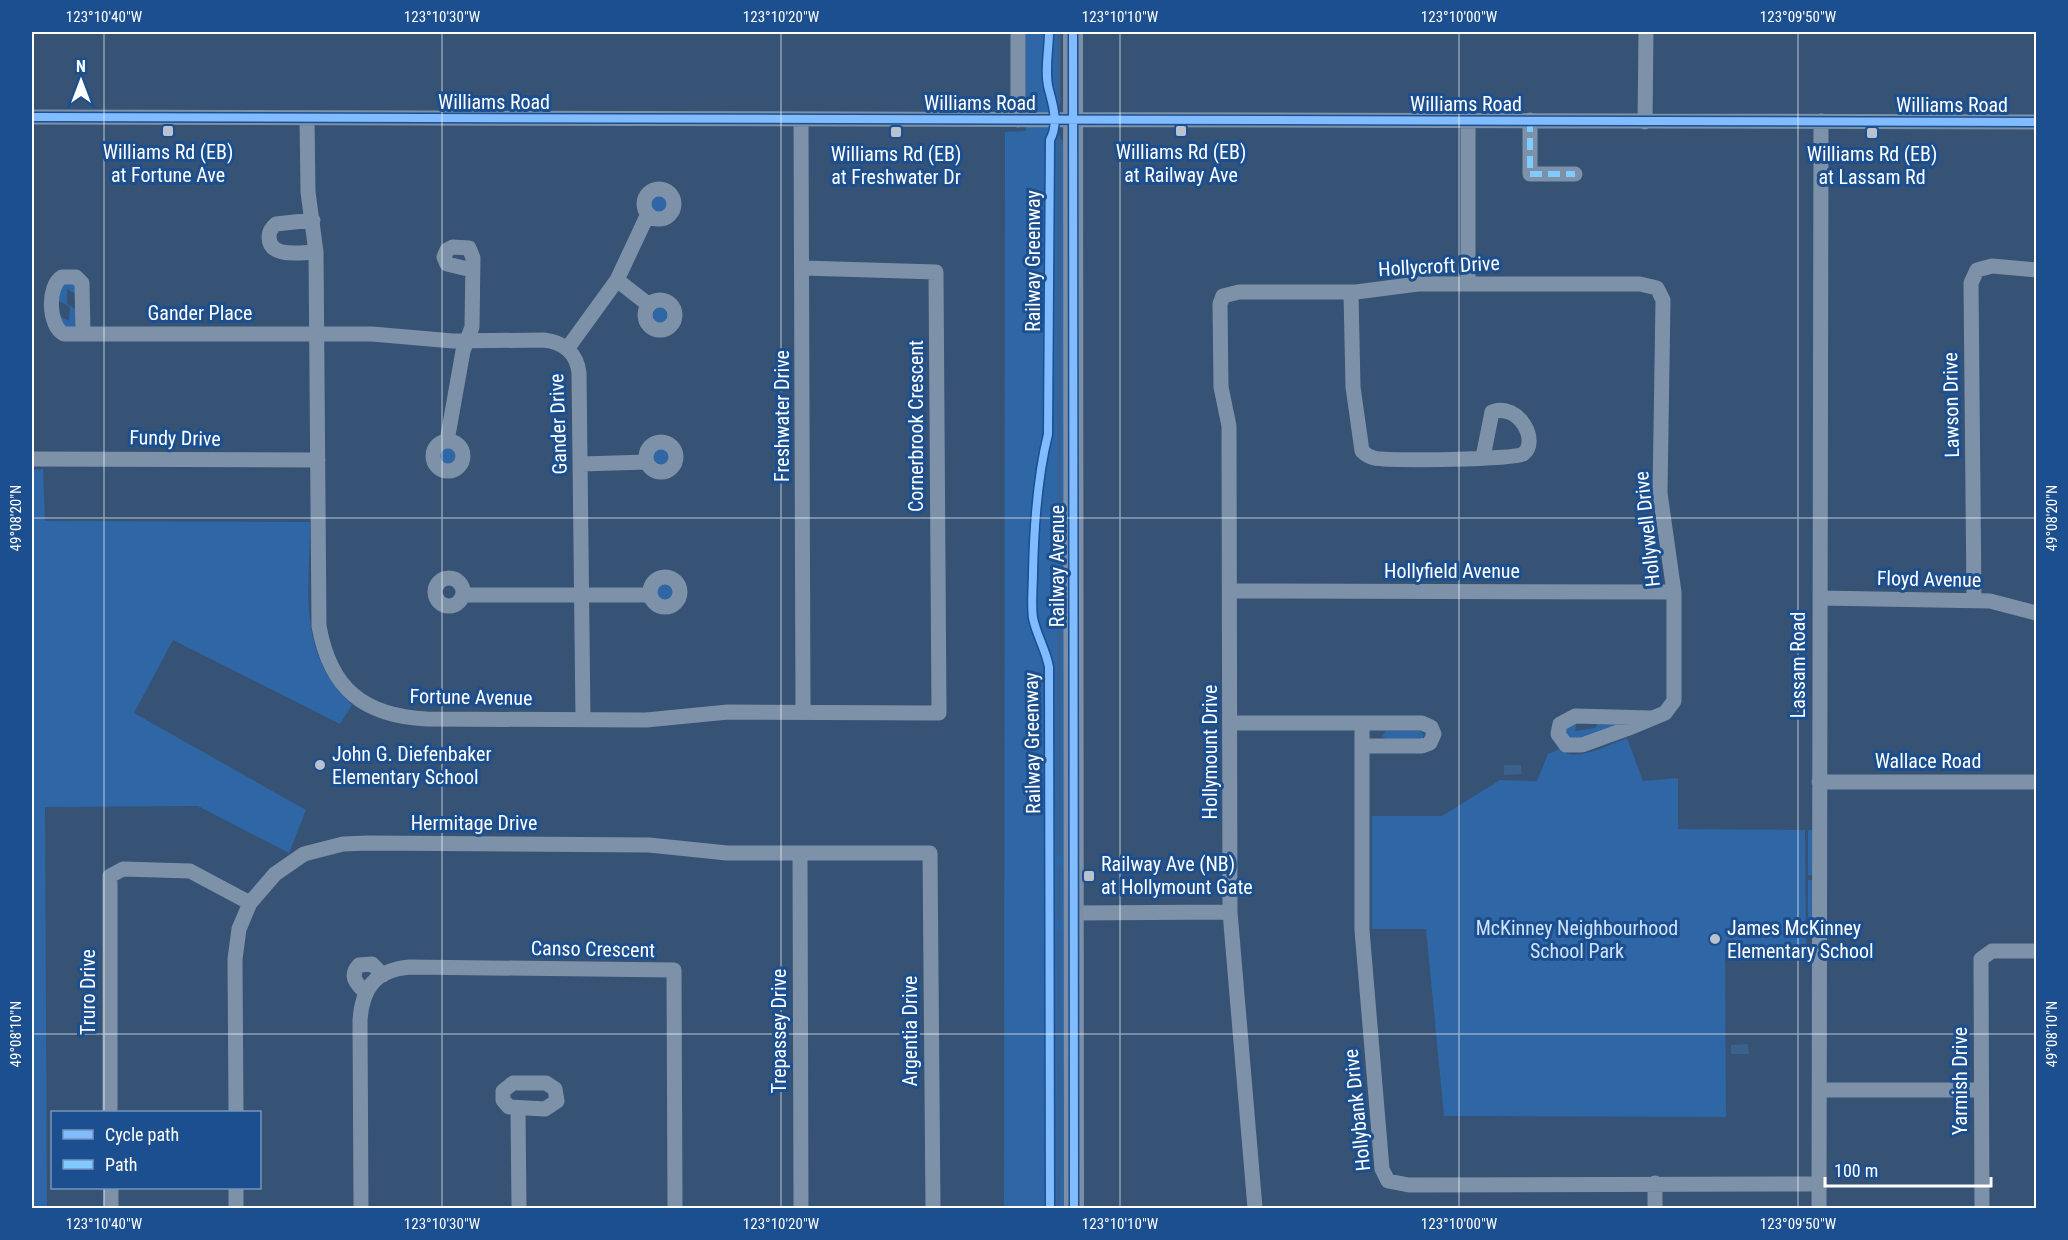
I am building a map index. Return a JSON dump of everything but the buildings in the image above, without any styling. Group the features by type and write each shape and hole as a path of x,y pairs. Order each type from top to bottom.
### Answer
{"main road":[{"name":"Railway Avenue","path":"1073,32 1074,1209"}],"street":[{"path":"1018,32 1018,120"},
{"path":"1646,32 1646,122"},
{"name":"Williams Road","path":"32,117 2037,122"},
{"name":"Fortune Avenue","path":"307,118 308,192 316,252 319,626 327,660 339,680 353,696 394,716 427,719 646,720 728,712 939,713"},
{"name":"Freshwater Drive","path":"801,119 803,712"},
{"path":"1530,120 1530,174 1575,174"},
{"path":"1468,121 1468,283"},
{"name":"Lassam Road","path":"1819,1209 1821,121"},
{"path":"567,348 617,280 648,214"},
{"path":"313,220 276,224 270,231 269,239 273,248 280,251 316,252"},
{"name":"Lawson Drive","path":"1974,600 1971,284 1977,270 1992,266 2037,270"},
{"name":"Cornerbrook Crescent","path":"803,268 936,272 939,713"},
{"path":"447,441 451,408 472,327 472,270"},
{"path":"617,280 649,305"},
{"name":"Hollycroft Drive","path":"1223,296 1233,292 1351,292 1418,284 1468,283 1640,284 1657,288"},
{"name":"Hollywell Drive","path":"1651,718 1575,716 1563,720 1558,734 1562,742 1576,747 1651,718 1669,710 1674,701 1674,592 1660,493 1663,300 1657,288"},
{"path":"1351,292 1353,387 1362,451 1378,459 1484,457"},
{"name":"Hollymount Drive","path":"1223,296 1220,304 1221,387 1229,426 1232,723 1230,912 1255,1209"},
{"name":"Gander Place","path":"83,333 317,334"},
{"name":"Gander Drive","path":"317,334 383,334 468,340 544,340 567,348 579,366 584,719"},
{"name":"Fundy Drive","path":"32,459 318,460"},
{"path":"581,464 647,462"},
{"name":"Hollyfield Avenue","path":"1230,591 1674,592"},
{"path":"463,595 650,595"},
{"name":"Floyd Avenue","path":"1820,598 1990,601 2037,613"},
{"path":"1232,723 1422,723 1431,727 1434,734 1430,743 1422,746 1362,746"},
{"name":"Hollybank Drive","path":"1362,723 1362,930 1384,1176 1388,1181 1400,1185 1819,1184"},
{"name":"Wallace Road","path":"1819,782 2037,782"},
{"name":"Hermitage Drive","path":"236,1111 235,959 239,929 250,903 275,874 304,854 343,844 649,845 727,853 930,853"},
{"name":"Trepassey Drive","path":"800,853 801,1209"},
{"name":"Argentia Drive","path":"930,853 933,1209"},
{"name":"Truro Drive","path":"110,1111 108,881 111,871 123,869 190,871 250,903"},
{"path":"1074,913 1230,912"},
{"name":"Yarmish Drive","path":"1982,1209 1980,968 1983,955 1992,951 2037,951"},
{"path":"362,1209 360,1021 364,992 354,979 354,971 359,965 372,964 383,975"},
{"name":"Canso Crescent","path":"364,992 383,975 410,967 674,970 675,1209"},
{"path":"1819,1090 1981,1090"},
{"path":"518,1109 519,1209"},
{"path":"1655,1183 1655,1209"},
{"path":"111,1189 111,1209"},
{"path":"236,1189 236,1209"}],"green space":[{"path":"1026,32 1060,32 1059,137 1063,141 1064,189 1065,1208 1004,1208 1005,132 1026,131"},
{"path":"660,195 666,198 669,204 666,210 660,213 654,210 651,204 654,198"},
{"path":"63,283 74,284 77,295 67,289 67,304 77,310 76,324 72,328 65,328 59,316 69,321 70,307 59,301 59,291"},
{"path":"660,305 666,308 669,314 666,320 660,323 654,320 651,314 654,308"},
{"path":"448,447 456,452 457,456 452,464 448,465 440,460 439,456 444,448"},
{"path":"662,448 668,451 671,457 668,463 662,466 656,463 653,457 656,451"},
{"path":"43,469 45,521 310,522 309,597 314,643 322,664 334,685 352,705 340,724 173,640 134,713 306,810 289,853 198,806 45,807 47,1208 32,1208 32,470"},
{"path":"661,583 669,583 674,588 672,599 661,601 656,596 656,588"},
{"path":"1577,722 1575,731 1595,728 1599,722 1624,723 1574,741 1566,736 1566,725"},
{"path":"1386,731 1421,731 1424,735 1422,739 1386,739 1382,736"},
{"name":"McKinney Neighbourhood School Park","path":"1627,738 1643,781 1678,778 1678,829 1805,830 1806,949 1725,950 1726,1117 1444,1116 1426,929 1372,929 1372,816 1442,816 1500,780 1537,781 1548,754 1559,749 1566,753 1583,754"},
{"path":"1808,830 1813,830 1813,875 1808,875"},
{"path":"1808,880 1814,880 1813,929 1808,930"}],"shaded area":[{"path":"1504,765 1521,765 1522,774 1504,775"},
{"path":"1748,1044 1749,1054 1731,1054 1731,1045"}],"waterway":[{"path":"1059,32 1059,103"},
{"path":"1059,136 1059,855"},
{"path":"1059,867 1059,920"},
{"path":"1059,931 1059,1208"}],"marked path":[{"path":"1530,120 1530,174 1575,174"}],"cycle path":[{"name":"Railway Greenway","path":"1049,32 1047,76 1055,121 1050,140 1048,434 1037,503 1032,612 1049,667 1050,1208"},
{"path":"1073,32 1074,1208"},
{"path":"32,117 2036,122"}],"place":[{"name":"Williams Rd (EB) at Fortune Ave","path":"168,131"},
{"name":"Williams Rd (EB) at Railway Ave","path":"1181,131"},
{"name":"Williams Rd (EB) at Freshwater Dr","path":"896,132"},
{"name":"Williams Rd (EB) at Lassam Rd","path":"1872,133"},
{"name":"John G. Diefenbaker Elementary School","path":"320,765"},
{"name":"Railway Ave (NB) at Hollymount Gate","path":"1089,876"},
{"name":"James McKinney Elementary School","path":"1715,939"}]}
